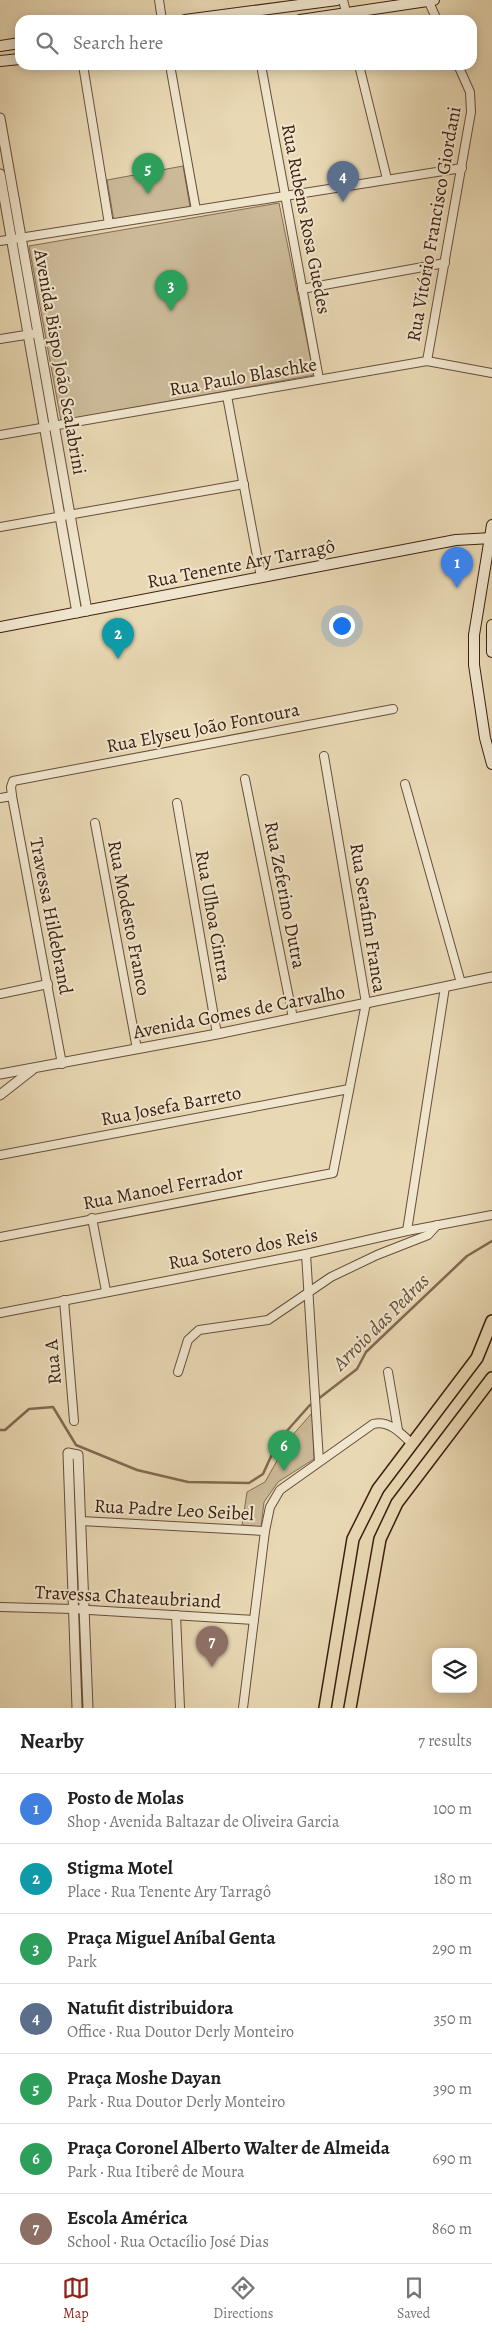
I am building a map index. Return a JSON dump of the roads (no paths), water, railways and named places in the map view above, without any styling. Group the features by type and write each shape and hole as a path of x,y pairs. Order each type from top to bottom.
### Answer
{"main road":[{"path":"257,15 337,0"},
{"path":"357,15 430,1"},
{"path":"0,46 15,44"},
{"path":"0,61 15,60"},
{"path":"492,525 474,634 474,665 492,764"},
{"name":"Rua Tenente Ary Tarragô","path":"0,627 456,540 491,538"},
{"path":"492,628 492,652"},
{"path":"325,1708 353,1539 378,1489 477,1358 492,1321"},
{"path":"350,1708 380,1539 396,1504 492,1378"}],"street":[{"path":"159,0 161,15"},
{"path":"343,0 347,15"},
{"path":"430,1 435,15"},
{"path":"84,70 108,224"},
{"path":"171,70 196,210"},
{"name":"Rua Rubens Rosa Guedes","path":"262,70 284,196 320,379"},
{"path":"360,70 387,179"},
{"name":"Rua Vitório Francisco Giordani","path":"427,361 472,103 460,70"},
{"name":"Avenida Bispo João Scalabrini","path":"0,118 71,515 82,612"},
{"path":"0,241 462,168"},
{"name":"Avenida Bispo João Scalabrini","path":"0,174 60,516 82,612"},
{"path":"302,289 445,263"},
{"path":"0,339 38,334"},
{"name":"Rua Paulo Blaschke","path":"0,435 44,429 427,361 492,374"},
{"path":"228,396 262,578"},
{"path":"0,527 244,484"},
{"name":"Rua Elyseu João Fontoura","path":"12,796 12,783 20,779 393,709"},
{"name":"Rua Serafim Franca","path":"324,756 366,1003 332,1173"},
{"name":"Rua Zeferino Dutra","path":"245,779 293,1018"},
{"path":"405,784 461,983"},
{"path":"0,798 12,796"},
{"name":"Travessa Hildebrand","path":"12,796 62,1064"},
{"name":"Rua Ulhoa Cintra","path":"177,803 217,1034"},
{"name":"Rua Modesto Franco","path":"95,823 138,1049"},
{"name":"Avenida Gomes de Carvalho","path":"0,1074 217,1034 492,977"},
{"path":"0,994 48,984"},
{"path":"407,1230 445,987"},
{"path":"0,1095 34,1068"},
{"name":"Rua Josefa Barreto","path":"0,1155 349,1089"},
{"name":"Rua Manoel Ferrador","path":"0,1237 332,1173"},
{"name":"Rua Sotero dos Reis","path":"0,1313 306,1254 407,1230 492,1215"},
{"path":"92,1218 106,1292"},
{"path":"178,1372 188,1340 199,1330 264,1322 331,1277 428,1235 437,1225"},
{"path":"306,1254 319,1461"},
{"name":"Rua A","path":"64,1300 74,1421"},
{"path":"388,1372 398,1430"},
{"path":"243,1708 265,1530 274,1498 290,1482 373,1424 383,1423 398,1430 412,1444"},
{"path":"77,1708 78,1609 81,1521 78,1455 69,1452 78,1609 88,1708"},
{"name":"Rua Padre Leo Seibel","path":"81,1521 265,1530"},
{"name":"Travessa Chateaubriand","path":"0,1607 78,1609 254,1620"},
{"path":"176,1616 180,1708"}],"waterway":[{"name":"Arroio das Pedras","path":"0,1430 5,1430 29,1409 53,1407 76,1445 137,1470 188,1482 249,1483 263,1474 278,1441 309,1406 357,1369 366,1352 467,1256 492,1241"},
{"path":"81,1632 82,1708"}],"place":[{"name":"Praça Moshe Dayan","path":"148,194"},
{"name":"Natufit distribuidora","path":"343,202"},
{"name":"Praça Miguel Aníbal Genta","path":"171,311"},
{"name":"Posto de Molas","path":"457,588"},
{"name":"Stigma Motel","path":"118,659"},
{"name":"Praça Coronel Alberto Walter de Almeida","path":"284,1471"},
{"name":"Escola América","path":"212,1667"}]}
